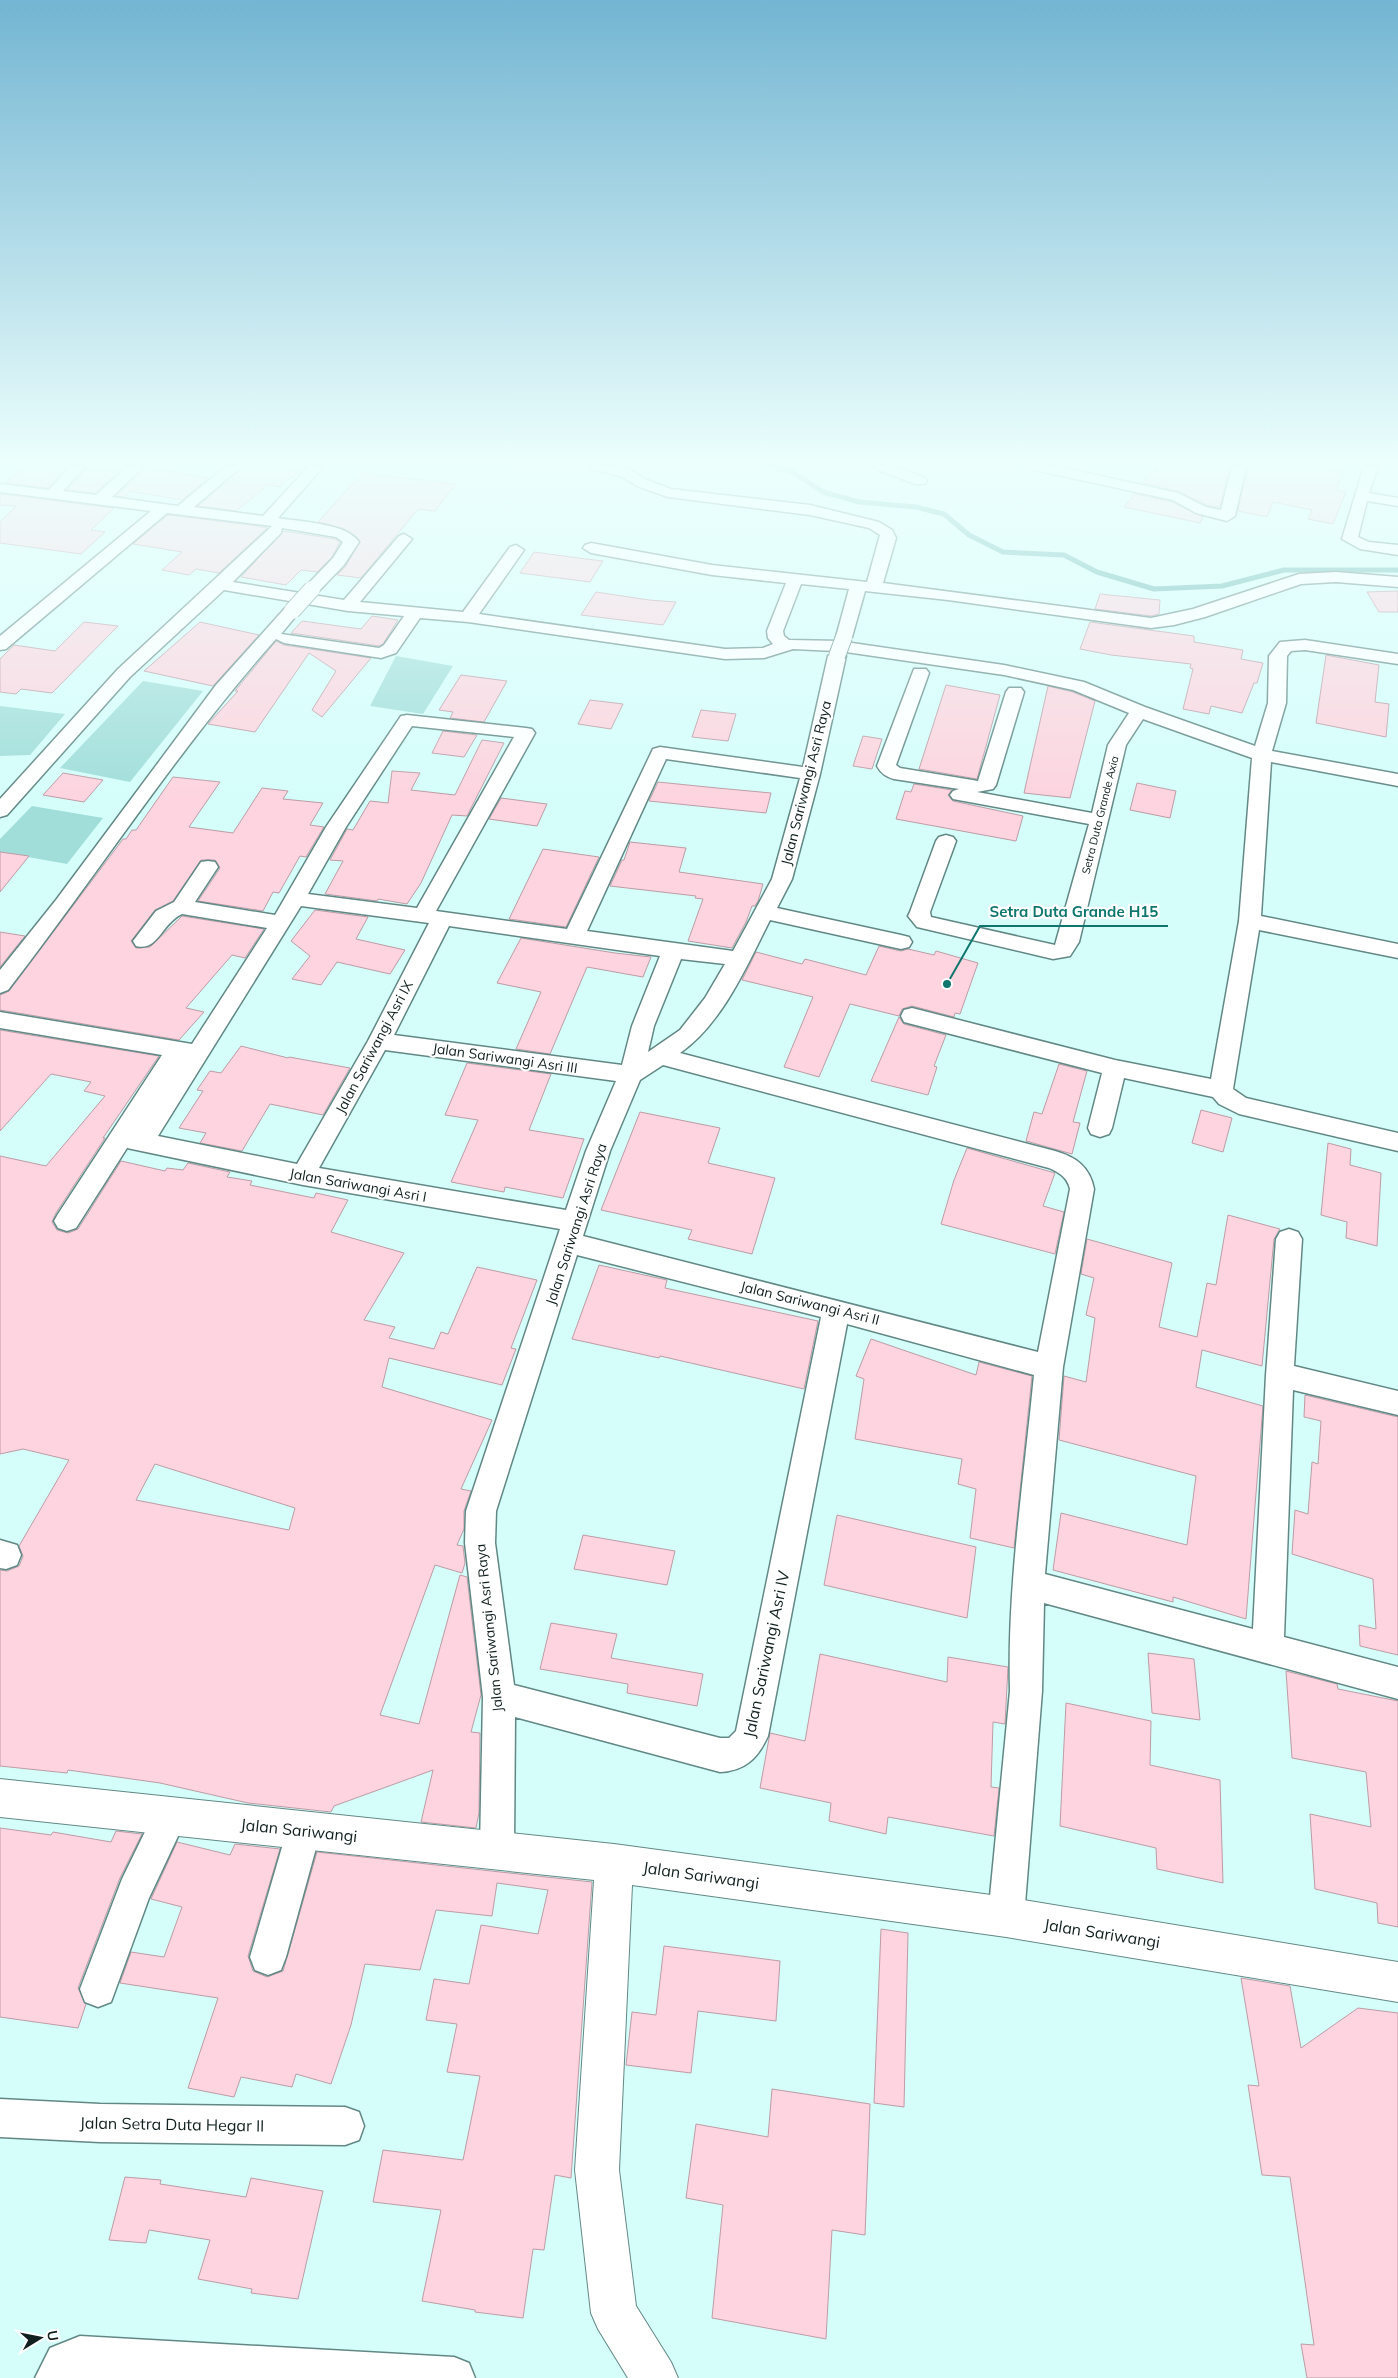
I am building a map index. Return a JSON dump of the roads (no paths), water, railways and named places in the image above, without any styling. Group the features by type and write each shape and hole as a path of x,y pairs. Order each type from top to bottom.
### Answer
{"street":[{"path":"0,645 82,577"},
{"path":"0,811 124,673 227,577"},
{"path":"0,985 63,905 170,757 222,689 324,577"},
{"path":"348,606 372,577"},
{"path":"468,617 497,577"},
{"path":"784,577 866,585 1151,623 1174,620 1299,580 1315,577"},
{"name":"Jalan Sariwangi Asri Raya","path":"497,1849 499,1697 480,1543 481,1512 598,1151 631,1075 688,1036 713,1003 739,960 782,879 811,774 841,646 870,577"},
{"path":"1352,577 1398,582"},
{"path":"786,646 776,638 775,631 792,584"},
{"path":"220,585 348,606 468,617 726,654 764,653 804,643 853,647 1004,670 1078,686 1139,711 1262,756 1398,780"},
{"path":"284,638 381,653 390,649 415,613"},
{"path":"1221,1090 1250,921 1262,756 1277,703 1278,656 1286,646 1305,644 1398,659"},
{"path":"869,665 985,682 998,680 1004,670"},
{"path":"920,673 886,766 894,773 980,787 986,785 1015,692"},
{"name":"Setra Duta Grande Axia","path":"946,841 920,912 924,922 1058,952 1066,947 1100,820 1117,745 1139,711"},
{"name":"Jalan Sariwangi Asri IX","path":"295,899 336,827 407,720 526,733 433,916 379,1041 303,1175"},
{"path":"573,938 660,752 811,774"},
{"path":"882,783 1100,820"},
{"path":"181,907 208,867"},
{"path":"67,1221 132,1139 187,1052 281,923 295,899 433,916 573,938 739,960"},
{"path":"144,941 163,915 171,909 181,907 281,923"},
{"path":"765,912 902,942"},
{"path":"1250,921 1398,951"},
{"path":"631,1075 643,1026 673,951"},
{"path":"912,1016 1115,1068 1221,1090 1227,1098 1239,1105 1398,1142"},
{"path":"0,1020 187,1052"},
{"name":"Jalan Sariwangi Asri III","path":"379,1041 631,1075"},
{"path":"661,1056 1054,1160 1076,1171 1081,1180 1082,1189 1049,1367 1029,1584 1025,1659 1026,1691 1006,1917"},
{"path":"1100,1128 1115,1068"},
{"name":"Jalan Sariwangi Asri I","path":"132,1139 209,1157 572,1232"},
{"name":"Jalan Sariwangi Asri II","path":"572,1232 836,1310 1049,1367"},
{"path":"1268,1649 1280,1375 1289,1239"},
{"name":"Jalan Sariwangi Asri IV","path":"499,1697 720,1754 731,1755 746,1746 751,1736 836,1310"},
{"path":"1280,1375 1398,1403"},
{"path":"1029,1584 1398,1682"},
{"name":"Jalan Sariwangi","path":"0,1798 170,1817 497,1849 614,1863 1006,1917 1398,1982"},
{"path":"98,1989 134,1891 170,1817"},
{"path":"268,1956 304,1830"},
{"path":"614,1863 597,2170 614,2313 655,2378"},
{"name":"Jalan Setra Duta Hegar II","path":"0,2118 100,2123 345,2126"},
{"path":"56,2378 65,2363 80,2357 454,2378"}],"waterway":[{"path":"1114,577 1154,589 1222,586 1257,577"}],"place":[{"name":"Setra Duta Grande H15","path":"947,984"}]}
